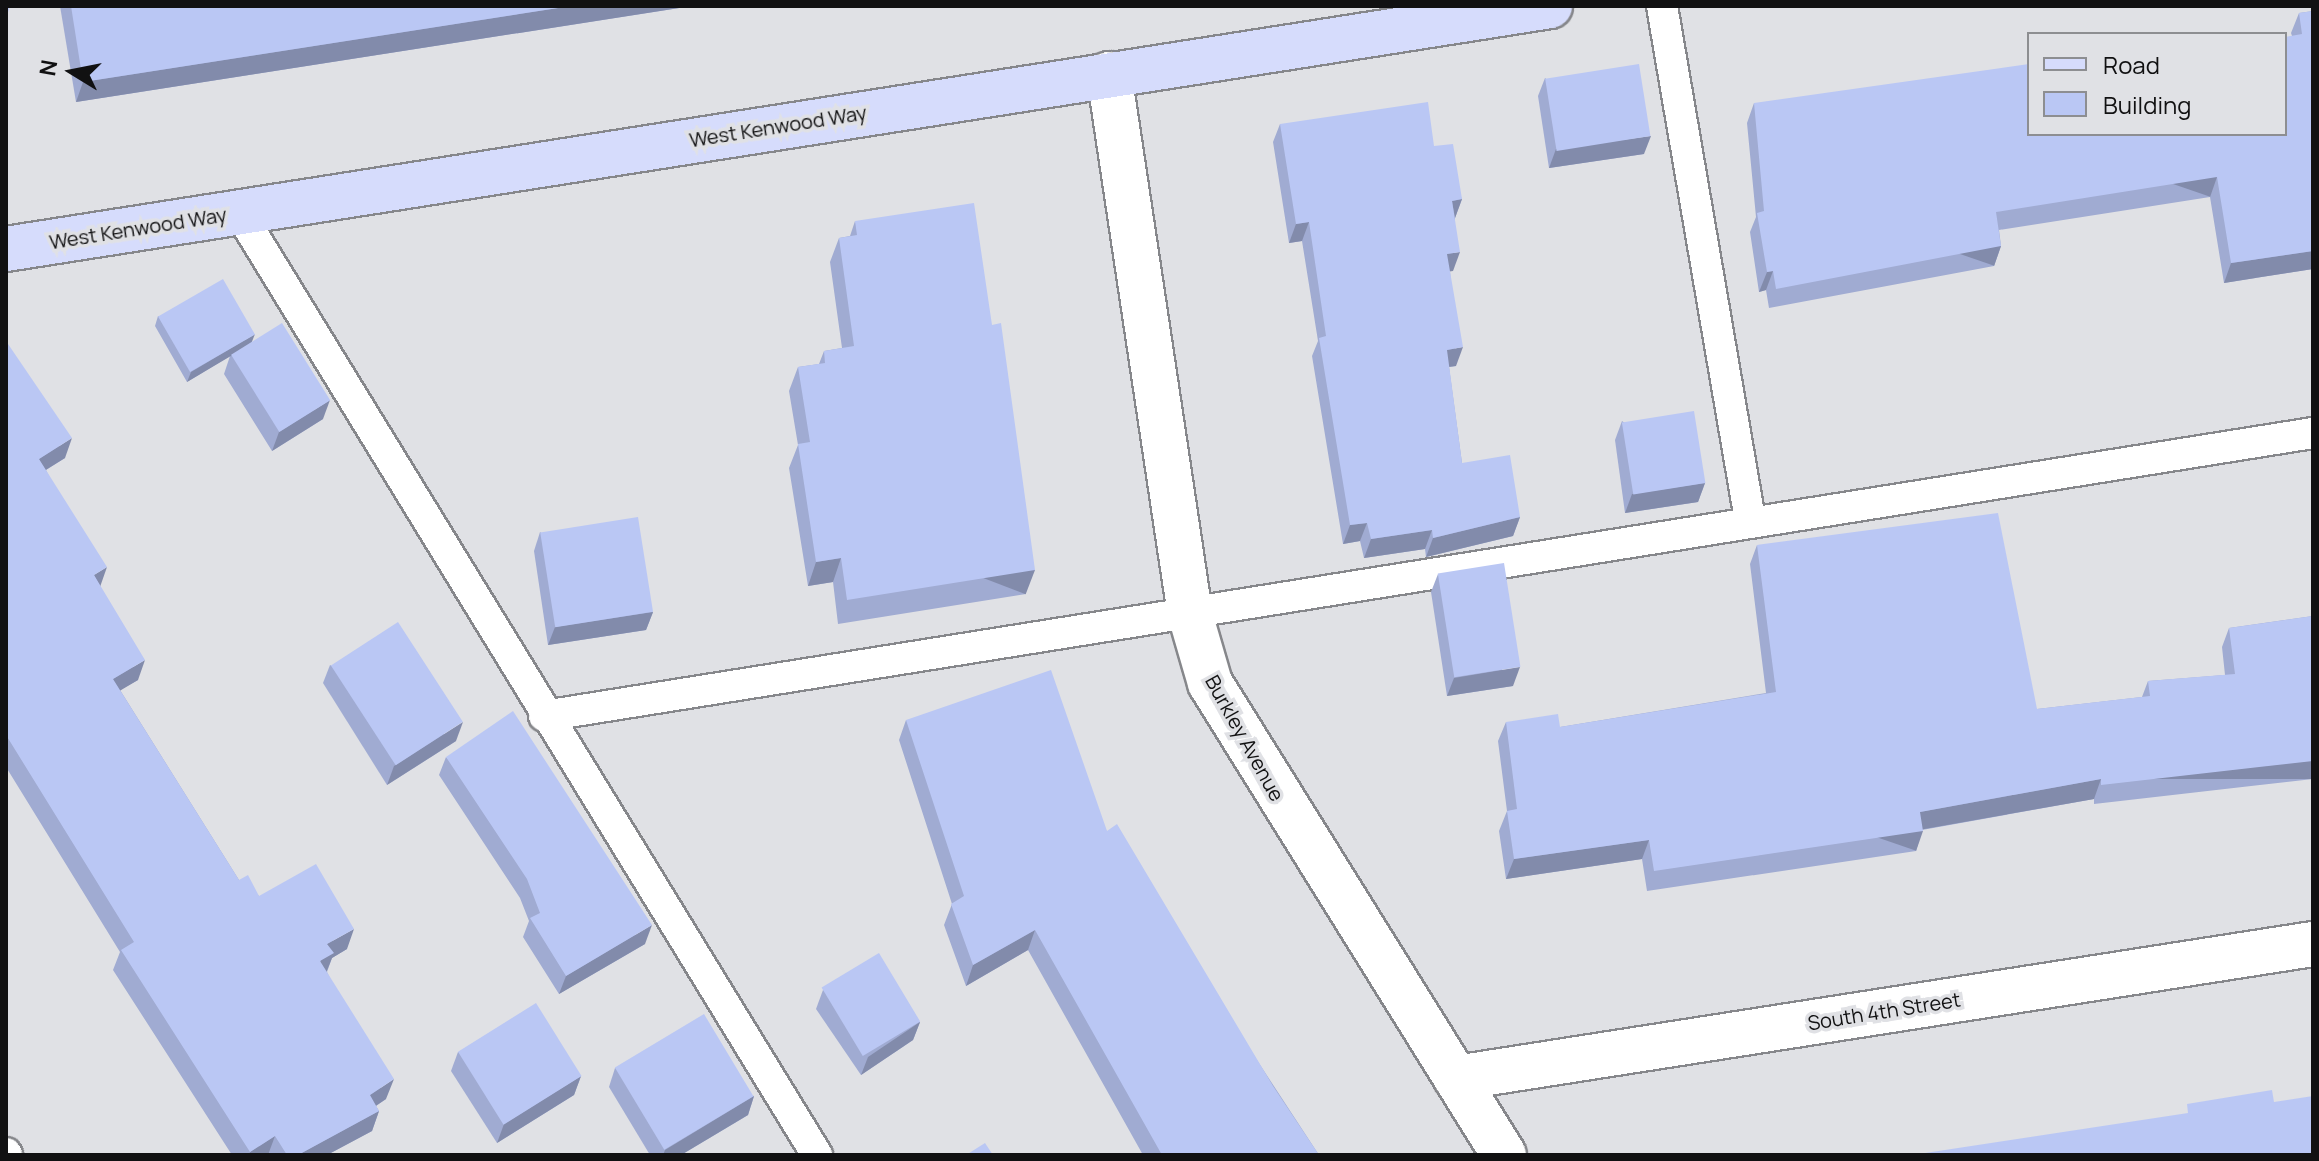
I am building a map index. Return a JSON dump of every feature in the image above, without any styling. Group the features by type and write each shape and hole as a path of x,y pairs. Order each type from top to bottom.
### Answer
{"street":[{"name":"West Kenwood Way","path":"6,249 1550,6"},
{"name":"Burkley Avenue","path":"1109,74 1190,614 1210,683 1504,1155"},
{"name":"South 4th Street","path":"1456,1078 2313,944"}],"lane":[{"path":"1662,6 1750,520"},
{"path":"239,212 544,716 817,1155"},
{"path":"544,716 1190,614 1750,520 2313,433"}],"building":[{"path":"71,6 571,6 83,82"},
{"path":"2313,11 2313,251 2231,263 2217,177 1996,212 2001,246 1776,289 1773,271 1767,272 1757,213 1764,211 1754,103 2027,64 2027,136 2287,136 2287,37 2302,34 2299,13"},
{"path":"1639,64 1650,136 1557,151 1545,79"},
{"path":"1428,102 1434,146 1453,144 1462,199 1452,201 1460,252 1447,254 1463,347 1447,350 1462,463 1510,455 1520,517 1433,538 1432,530 1371,539 1367,523 1350,525 1319,338 1326,336 1309,222 1296,224 1280,124"},
{"path":"974,203 992,325 1001,323 1035,570 847,600 841,558 816,562 798,444 810,442 798,367 825,363 824,351 854,346 839,238 857,235 855,221"},
{"path":"223,279 255,334 190,372 158,316"},
{"path":"282,323 330,400 279,432 231,355"},
{"path":"6,341 72,438 39,459 107,567 94,575 145,660 113,679 239,880 248,875 259,896 316,864 354,929 327,944 334,953 320,961 394,1079 370,1095 379,1111 298,1155 287,1155 275,1136 250,1152 121,950 134,942 6,735"},
{"path":"1694,411 1705,483 1633,495 1622,422"},
{"path":"1998,513 2037,709 2150,696 2148,681 2235,674 2229,628 2313,616 2313,761 2101,785 2101,779 1920,812 1923,831 1654,871 1649,840 1514,859 1507,811 1517,809 1506,722 1558,714 1560,727 1776,692 1757,545"},
{"path":"638,517 653,612 555,627 540,532"},
{"path":"1504,563 1520,667 1454,677 1438,573"},
{"path":"398,622 463,722 396,765 331,666"},
{"path":"1051,670 1107,831 1117,824 1273,1086 1319,1155 1162,1155 1035,930 973,965 951,904 964,896 906,720"},
{"path":"513,711 652,925 566,976 530,918 540,913 527,879 446,757"},
{"path":"879,953 920,1022 863,1056 822,988"},
{"path":"536,1003 582,1076 504,1125 458,1052"},
{"path":"704,1014 753,1096 664,1150 615,1068"},
{"path":"2272,1090 2274,1102 2313,1096 2313,1155 1912,1155 2188,1113 2187,1104"},
{"path":"985,1143 993,1155 966,1155"}]}
